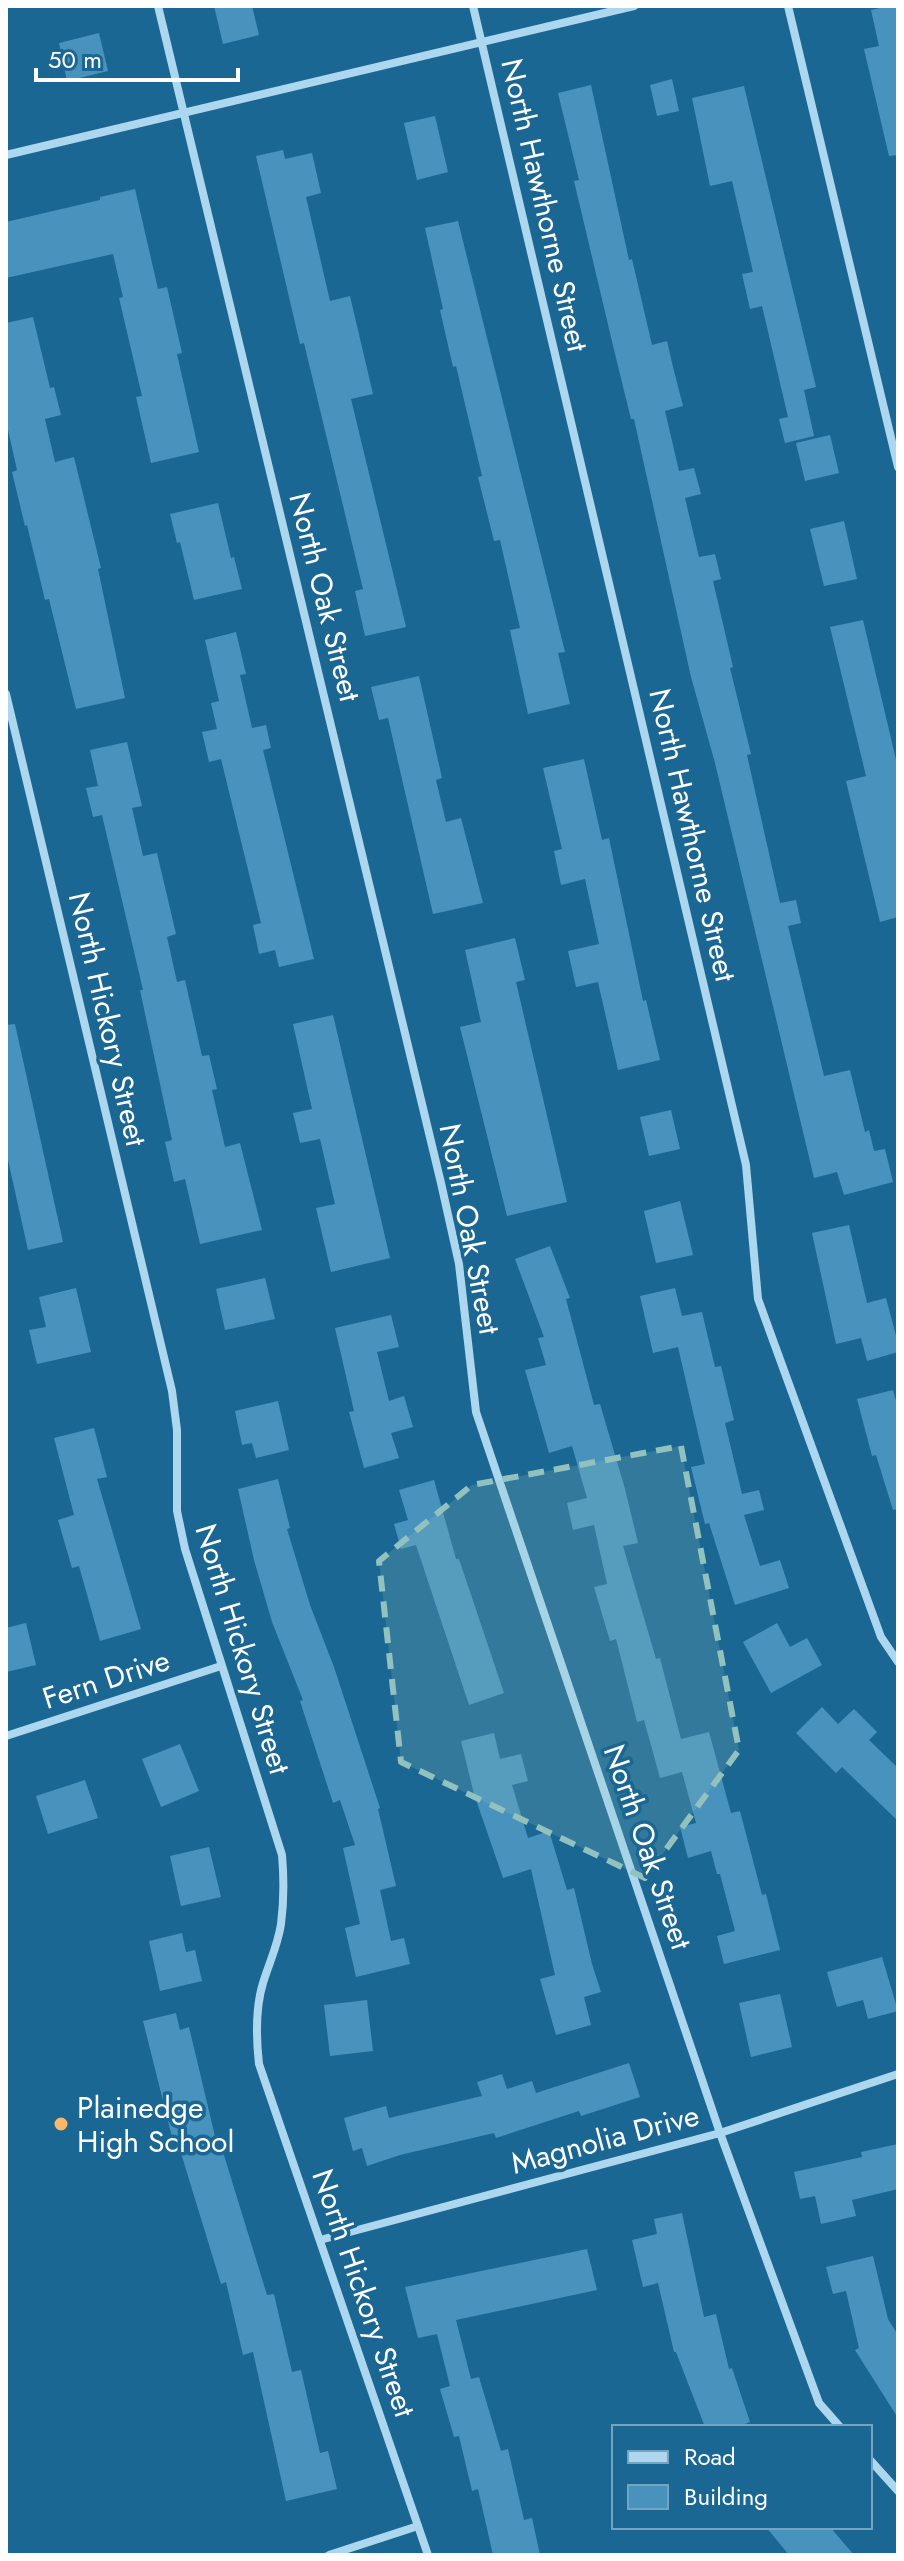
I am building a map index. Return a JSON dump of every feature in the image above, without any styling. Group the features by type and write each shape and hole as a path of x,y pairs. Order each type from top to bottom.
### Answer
{"street":[{"name":"North Oak Street","path":"158,6 441,1183 459,1264 476,1412 720,2133 819,2403 838,2425"},
{"name":"North Hawthorne Street","path":"473,6 746,1165 758,1299 881,1637 898,1662"},
{"path":"6,155 634,6"},
{"path":"788,6 898,467"},
{"name":"North Hickory Street","path":"6,694 172,1391 177,1430 177,1511 185,1549 282,1855 281,1924 262,1986 257,2018 259,2064 428,2555"},
{"name":"Fern Drive","path":"6,1736 221,1666"},
{"name":"Magnolia Drive","path":"320,2240 720,2133 898,2074"},
{"path":"872,2462 898,2491"},
{"path":"329,2555 418,2526"}],"highlighted area":[{"path":"681,1446 739,1750 645,1878 401,1762 379,1561 472,1485"}],"building":[{"path":"214,6 252,6 259,35 223,44"},
{"path":"898,6 898,155 889,156 864,49 879,46 871,10"},
{"path":"99,33 108,71 67,81 59,43"},
{"path":"672,79 679,111 657,116 650,85"},
{"path":"591,85 629,260 632,259 652,345 667,341 683,406 665,411 679,471 694,468 701,494 685,498 699,557 715,554 721,579 713,581 751,754 747,755 780,903 796,900 801,923 788,926 824,1076 850,1070 865,1132 869,1130 874,1151 885,1149 893,1182 844,1195 837,1172 814,1178 715,763 691,677 634,419 631,419 574,181 579,180 558,93"},
{"path":"744,86 816,387 804,390 814,436 785,443 779,419 788,417 762,306 750,309 742,274 753,272 732,181 710,186 692,98"},
{"path":"435,116 448,172 417,180 404,123"},
{"path":"283,150 285,159 312,153 321,193 306,197 330,301 350,296 373,394 351,399 406,627 365,636 355,591 363,589 256,156"},
{"path":"135,189 158,289 167,287 182,353 177,354 199,452 151,463 136,397 142,396 119,298 123,297 113,254 6,278 6,222"},
{"path":"458,221 565,652 558,653 570,704 528,714 510,630 520,628 500,540 494,541 478,477 482,476 456,366 453,367 425,228"},
{"path":"33,317 50,388 54,387 61,415 45,419 55,462 74,457 101,568 98,569 125,698 76,709 49,599 45,600 25,526 12,472 17,470 6,421 6,323"},
{"path":"830,435 839,473 805,481 796,443"},
{"path":"218,503 242,589 194,600 170,514"},
{"path":"844,521 857,579 824,586 810,529"},
{"path":"863,620 898,768 898,917 880,922 846,781 866,776 830,627"},
{"path":"236,632 246,674 240,675 252,728 266,725 271,748 263,750 314,959 279,967 275,950 259,954 253,925 261,923 221,759 209,762 202,732 217,729 211,703 219,701 205,640"},
{"path":"419,676 442,778 436,780 446,822 461,818 483,903 433,914 388,718 379,720 371,687"},
{"path":"127,742 142,806 132,808 143,856 157,853 176,934 167,937 177,982 185,980 202,1056 209,1055 217,1089 212,1090 225,1147 240,1143 262,1230 200,1244 185,1179 174,1182 165,1142 172,1140 140,990 143,990 102,815 93,817 86,788 98,786 90,750"},
{"path":"584,759 602,840 609,838 643,1001 646,1000 660,1060 618,1070 598,982 576,987 568,951 599,944 585,879 561,885 554,851 562,849 543,768"},
{"path":"515,938 525,980 516,982 567,1202 507,1216 460,1027 481,1022 465,950"},
{"path":"333,1015 390,1258 331,1272 316,1208 335,1204 320,1139 300,1143 293,1113 312,1109 293,1024"},
{"path":"15,1024 63,1242 28,1250 6,1151 6,1025"},
{"path":"671,1110 680,1149 649,1156 640,1117"},
{"path":"680,1201 693,1255 656,1263 644,1211"},
{"path":"849,1225 867,1303 886,1298 898,1343 898,1352 867,1361 861,1338 836,1344 812,1233"},
{"path":"550,1246 570,1298 566,1299 594,1405 600,1404 625,1489 638,1543 623,1546 656,1659 660,1658 681,1739 709,1732 731,1813 740,1811 780,1950 724,1964 717,1936 735,1931 720,1874 717,1874 711,1851 688,1858 680,1827 696,1823 682,1772 660,1778 644,1720 637,1722 616,1639 610,1641 594,1587 607,1584 594,1525 573,1530 567,1503 587,1498 572,1446 549,1453 525,1370 546,1365 538,1338 544,1337 515,1259"},
{"path":"265,1278 275,1319 225,1330 216,1289"},
{"path":"76,1288 91,1352 37,1364 29,1330 46,1327 39,1297"},
{"path":"675,1288 682,1316 702,1312 715,1367 721,1366 734,1420 725,1423 742,1494 759,1490 764,1510 744,1515 760,1566 780,1560 789,1588 735,1605 709,1523 705,1524 691,1467 705,1464 678,1347 653,1353 640,1296"},
{"path":"391,1315 399,1347 377,1352 389,1401 404,1396 413,1427 391,1433 399,1458 364,1468 349,1412 354,1411 335,1328"},
{"path":"893,1390 898,1408 898,1509 893,1510 876,1455 872,1456 857,1399"},
{"path":"278,1401 289,1450 256,1458 252,1443 242,1445 235,1411"},
{"path":"94,1428 107,1477 97,1479 141,1629 100,1641 79,1566 72,1568 58,1520 74,1515 54,1438"},
{"path":"278,1479 290,1528 287,1529 310,1605 334,1667 380,1808 396,1886 380,1890 391,1941 404,1938 410,1964 356,1977 345,1928 360,1924 343,1848 355,1845 340,1800 333,1803 300,1701 303,1700 272,1622 238,1489"},
{"path":"434,1480 456,1559 459,1559 504,1693 469,1705 416,1545 401,1549 394,1524 408,1520 399,1490"},
{"path":"26,1623 36,1665 6,1672 6,1628"},
{"path":"777,1623 790,1647 807,1638 822,1665 771,1693 743,1642"},
{"path":"822,1707 838,1724 854,1709 877,1732 869,1740 898,1768 898,1821 842,1767 836,1773 796,1733"},
{"path":"494,1733 500,1759 521,1754 528,1781 512,1785 528,1838 549,1831 567,1890 574,1888 601,1992 584,1997 591,2025 556,2035 540,1979 555,1975 531,1869 503,1878 474,1794 461,1741"},
{"path":"180,1744 199,1791 161,1807 142,1759"},
{"path":"85,1780 98,1818 48,1834 36,1796"},
{"path":"209,1847 221,1897 181,1906 170,1856"},
{"path":"182,1933 186,1952 195,1950 202,1981 160,1991 149,1941"},
{"path":"882,1957 898,2011 868,2019 863,2000 837,2007 827,1972"},
{"path":"780,1994 792,2047 751,2057 739,2003"},
{"path":"367,2000 373,2051 330,2056 324,2005"},
{"path":"176,2013 180,2030 189,2027 219,2153 223,2152 267,2295 274,2294 292,2372 301,2370 320,2453 328,2451 337,2489 286,2501 253,2352 243,2355 226,2282 221,2284 177,2140 173,2141 143,2021"},
{"path":"629,2063 640,2097 581,2116 579,2111 496,2138 494,2133 367,2166 362,2148 353,2151 344,2118 386,2106 389,2118 482,2096 477,2082 502,2074 507,2089 532,2081 536,2093"},
{"path":"898,2144 898,2189 852,2200 856,2216 821,2224 815,2196 800,2199 794,2172 862,2157 861,2152"},
{"path":"682,2213 704,2317 716,2314 729,2369 732,2368 750,2422 742,2425 704,2425 674,2352 658,2283 643,2287 632,2240 657,2234 654,2219"},
{"path":"587,2249 597,2290 456,2320 471,2379 479,2377 501,2451 508,2449 524,2520 532,2518 540,2555 493,2555 478,2489 472,2491 459,2436 454,2437 440,2389 450,2386 437,2334 418,2338 405,2287"},
{"path":"873,2256 888,2319 898,2335 898,2418 855,2350 859,2348 846,2291 833,2294 826,2267"},
{"path":"768,2529 832,2529 854,2555 789,2555"}],"place":[{"name":"Plainedge High School","path":"61,2124"}]}
